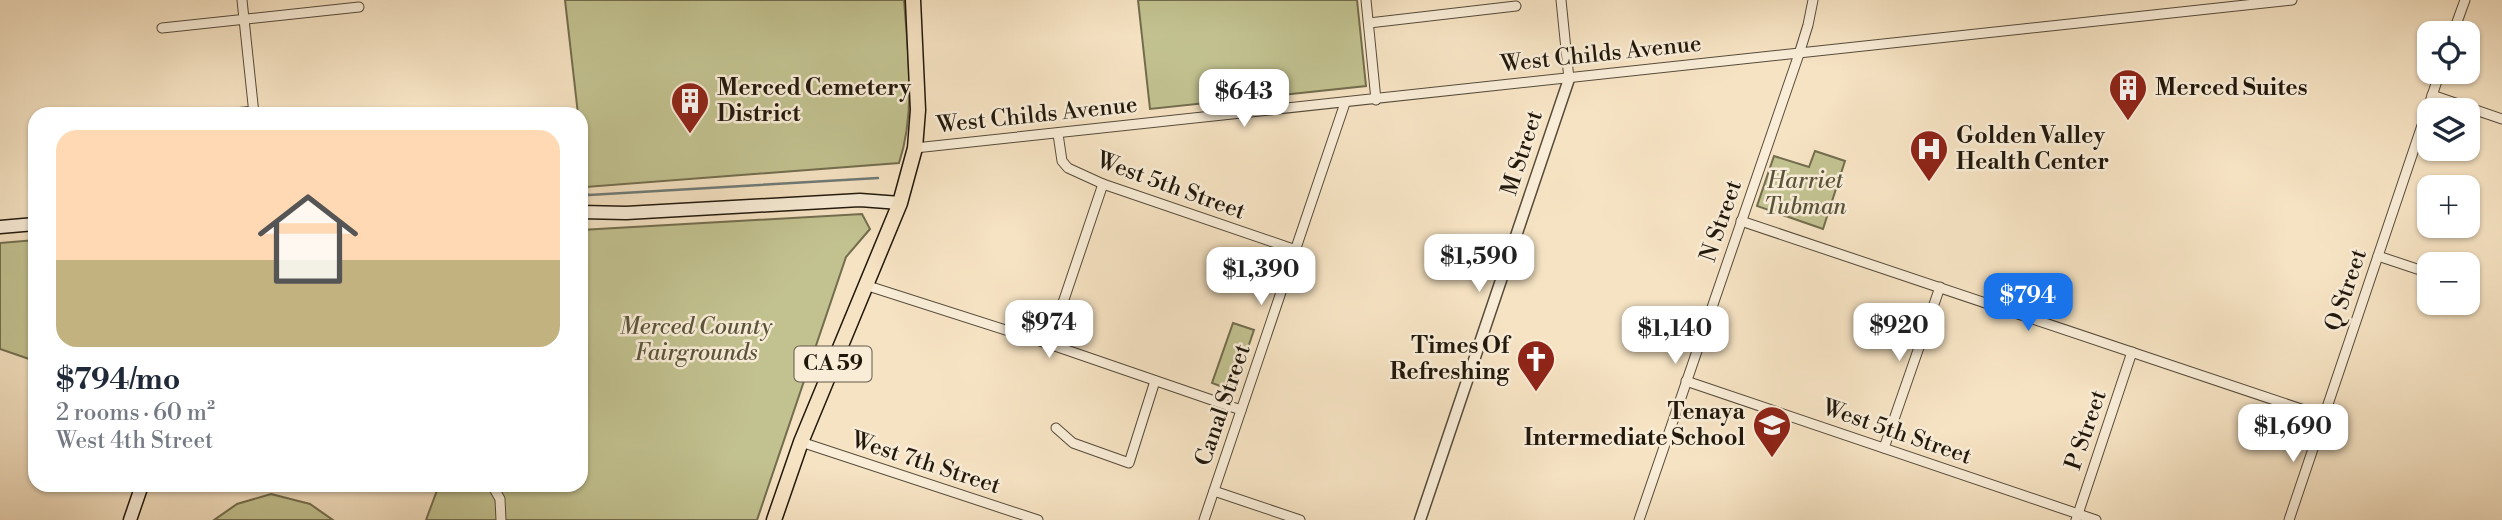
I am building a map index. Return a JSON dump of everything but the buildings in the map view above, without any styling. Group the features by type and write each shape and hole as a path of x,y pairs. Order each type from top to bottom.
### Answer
{"highway":[{"name":"CA 59","path":"774,520 801,442 900,203 915,148 918,110 913,0"}],"main road":[{"path":"588,212 626,213 860,200 900,203"},
{"path":"0,227 28,225"},
{"path":"130,520 140,492"}],"street":[{"path":"242,0 253,107"},
{"path":"1366,0 1376,100"},
{"path":"1560,0 1569,79"},
{"name":"N Street","path":"1639,520 1799,54 1813,0"},
{"name":"West Childs Avenue","path":"915,148 2292,0"},
{"path":"2458,21 2465,0"},
{"path":"1369,23 1516,6"},
{"path":"162,28 359,7"},
{"name":"M Street","path":"1420,520 1569,79"},
{"name":"Q Street","path":"2289,520 2436,84"},
{"path":"2432,95 2502,118"},
{"name":"Canal Street","path":"1204,520 1345,103"},
{"name":"West 5th Street","path":"1058,134 1062,161 1068,169 1103,184 1296,250"},
{"path":"1049,344 1103,184"},
{"path":"1741,221 2325,417"},
{"path":"2378,256 2417,269"},
{"path":"865,285 1241,410"},
{"path":"1884,448 1940,287"},
{"name":"P Street","path":"2077,517 2132,352"},
{"path":"1056,428 1073,443 1129,463 1155,380"},
{"name":"West 5th Street","path":"1686,381 2077,517 2096,520"},
{"name":"West 7th Street","path":"801,442 1038,520"},
{"path":"1214,491 1300,520"},
{"path":"496,492 500,499 501,520"}],"green space":[{"path":"565,0 904,0 909,103 908,123 899,163 588,187 588,107 577,107"},
{"path":"1138,0 1357,0 1366,86 1150,109"},
{"name":"Harriet Tubman","path":"1815,151 1845,161 1823,229 1757,206 1774,156 1809,167"},
{"name":"Merced County Fairgrounds","path":"862,214 870,229 846,257 757,520 426,520 436,492 588,492 588,230"},
{"path":"28,241 28,359 0,349 0,243"},
{"path":"1233,323 1254,330 1233,391 1212,383"},
{"path":"271,494 310,504 333,520 214,520 237,504"}],"waterway":[{"path":"588,194 878,178"}],"place":[{"name":"Merced Suites","path":"2128,122"},
{"name":"Merced Cemetery District","path":"690,135"},
{"name":"Golden Valley Health Center","path":"1929,183"},
{"name":"Times Of Refreshing","path":"1536,393"},
{"name":"Tenaya Intermediate School","path":"1772,459"}]}
